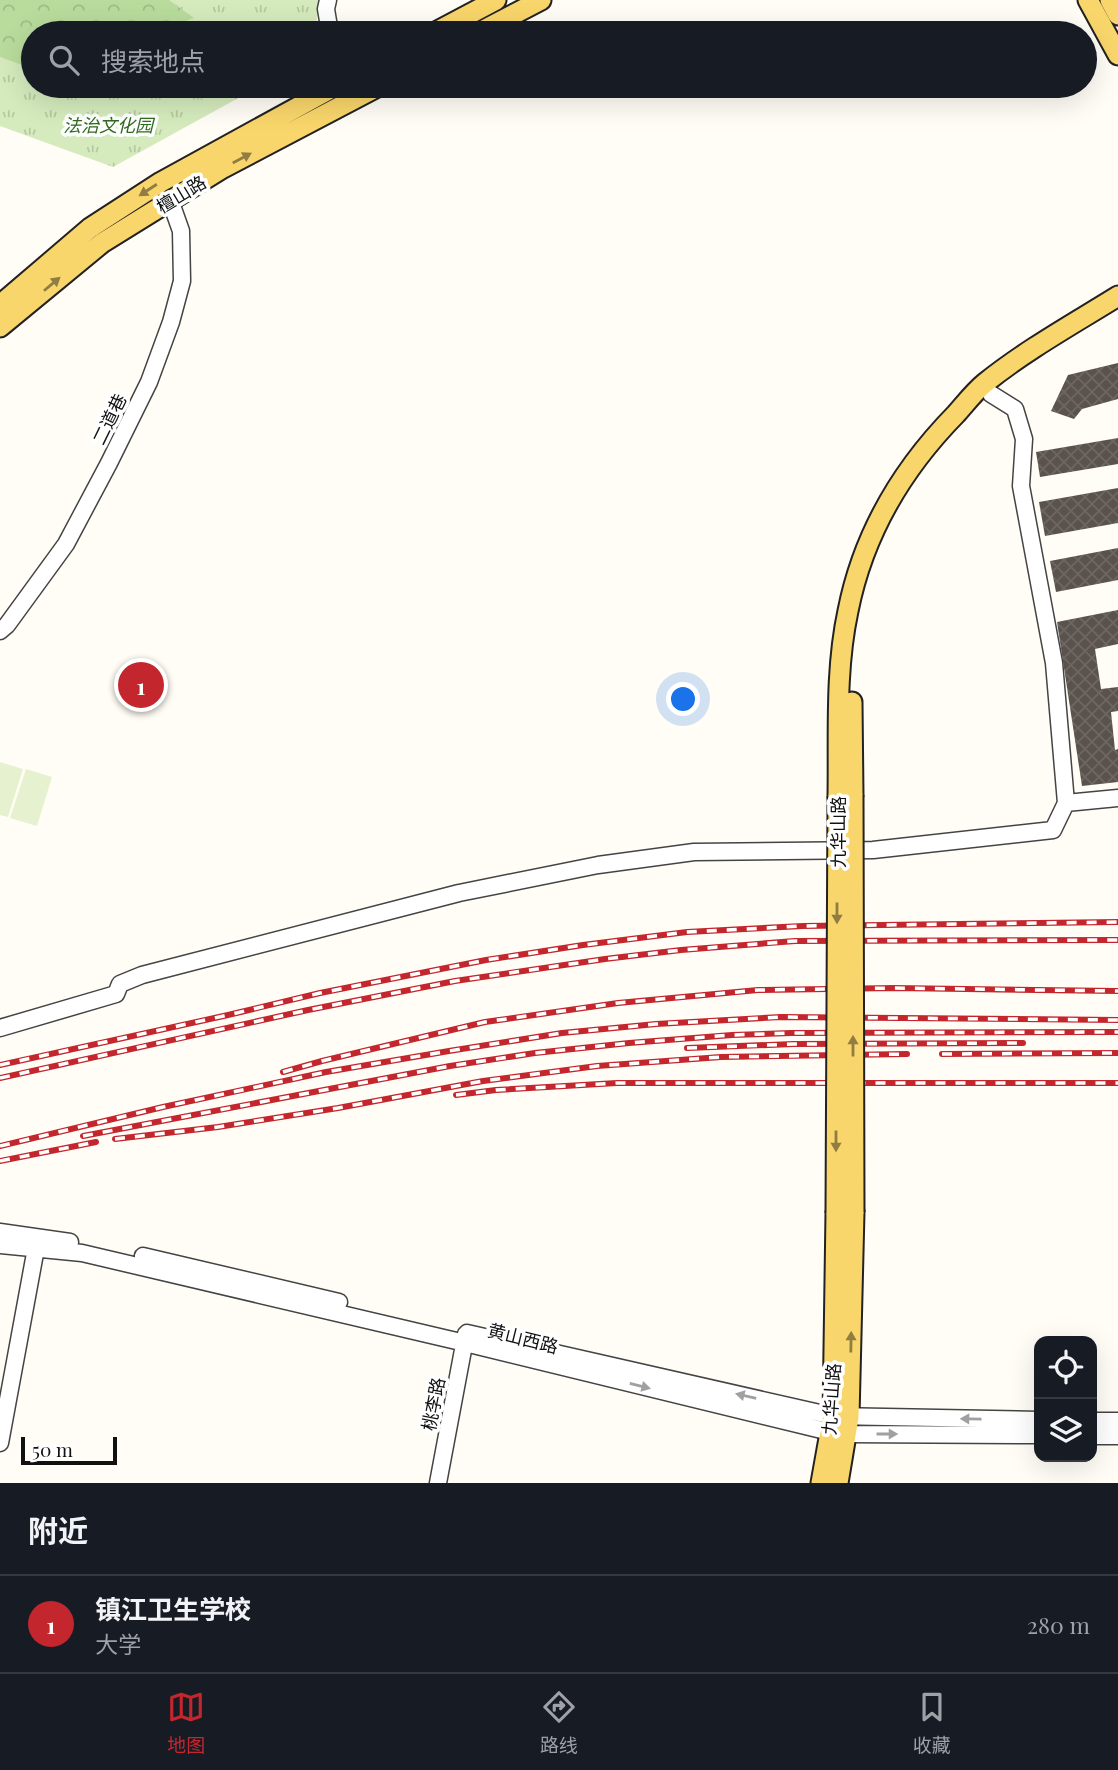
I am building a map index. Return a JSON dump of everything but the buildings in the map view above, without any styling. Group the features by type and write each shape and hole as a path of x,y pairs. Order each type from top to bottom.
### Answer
{"main road":[{"path":"457,21 496,0"},
{"path":"501,21 541,0"},
{"path":"1088,0 1118,55"},
{"path":"1110,0 1118,15"},
{"name":"檀山路","path":"0,305 90,228 160,182 314,98"},
{"name":"檀山路","path":"0,327 102,243 223,168 356,98"},
{"name":"九华山路","path":"838,1483 845,1213 845,796 840,673 848,611 864,554 884,508 907,471 945,424 984,384 1044,342 1118,296"},
{"name":"九华山路","path":"845,796 858,614 873,561 894,514 953,431 991,394 1118,310"},
{"name":"九华山路","path":"821,1483 840,1425"}],"street":[{"path":"328,0 328,21"},
{"name":"二道巷","path":"0,631 66,544 149,382 171,322 182,281 181,231 170,200"},
{"path":"0,1028 116,994 120,984 142,975 459,893 598,865 694,852 873,850 1053,830 1066,803 1055,663 1021,486 1024,439 1015,410 991,394"},
{"path":"1066,803 1118,798"},
{"name":"黄山西路","path":"0,1232 88,1244 466,1338"},
{"name":"黄山西路","path":"0,1245 82,1253 840,1425 1034,1435"},
{"path":"0,1443 36,1248"},
{"name":"桃李路","path":"438,1483 466,1338"},
{"name":"黄山西路","path":"840,1425 1034,1420"},
{"path":"1097,1421 1118,1421"},
{"path":"1097,1436 1118,1436"}],"green space":[{"name":"法治文化园","path":"0,0 319,0 316,21 21,21 21,98 238,98 113,167 0,126"},
{"path":"0,0 169,0 194,18 186,21 21,21 21,65 0,57"},
{"path":"0,762 23,769 8,817 0,815"},
{"path":"26,769 52,777 37,826 10,818"}],"railway":[{"path":"0,1065 320,993 486,960 583,945 687,932 803,926 1118,922"},
{"path":"0,1078 308,1010 455,981 605,959 795,941 1118,940"},
{"path":"283,1072 485,1022 618,1003 758,990 894,988 1118,991"},
{"path":"0,1146 326,1072 562,1033 656,1024 781,1017 1118,1020"},
{"path":"83,1136 450,1066 629,1043 791,1033 1118,1032"},
{"path":"687,1048 794,1044 1023,1043"},
{"path":"942,1054 1118,1053"},
{"path":"115,1139 218,1127 483,1081 597,1066 721,1057 907,1054"},
{"path":"456,1095 617,1083 1118,1083"},
{"path":"0,1161 96,1142"}],"place":[{"name":"镇江卫生学校","path":"141,685"}]}
